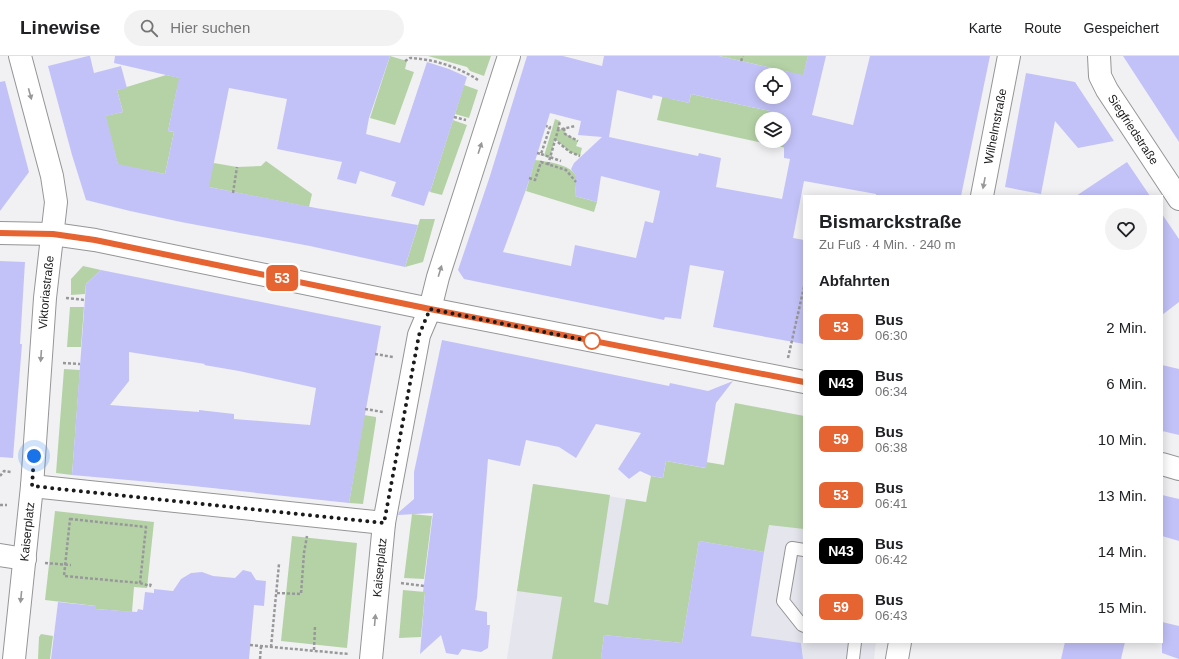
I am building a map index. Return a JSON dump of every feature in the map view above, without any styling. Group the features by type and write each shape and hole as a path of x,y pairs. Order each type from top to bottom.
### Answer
{"street":[{"name":"Viktoriastraße","path":"20,56 52,176 56,202 45,305 32,486"},
{"path":"384,523 419,335 430,309 438,277 509,56"},
{"name":"Wilhelmstraße","path":"982,195 1009,56"},
{"name":"Siegfriedstraße","path":"1099,56 1100,76 1107,90 1179,199"},
{"path":"0,233 53,234 95,240 430,309 794,380"},
{"path":"1163,464 1179,469"},
{"name":"Kaiserplatz","path":"14,659 34,561 32,486 384,523 371,659"},
{"path":"0,555 34,561"},
{"path":"897,659 900,643"}],"lane":[{"path":"803,550 792,548 783,601 803,626"},
{"path":"853,659 855,643"}],"path":[{"path":"741,61 743,56"},
{"path":"405,61 410,58 420,58 444,65 469,74 483,84"},
{"path":"548,165 560,121"},
{"path":"541,154 550,127 546,126"},
{"path":"558,130 575,126"},
{"path":"564,128 566,134 578,141"},
{"path":"554,139 570,152 580,156"},
{"path":"537,153 561,161"},
{"path":"530,178 535,180 541,162 566,170 576,182"},
{"path":"233,193 237,167"},
{"path":"794,380 803,296"},
{"path":"376,354 394,358"},
{"path":"365,409 384,412"},
{"path":"0,476 4,471 15,472"},
{"path":"0,505 12,506"},
{"path":"140,583 146,527 70,520 64,576 140,583 150,586 151,583"},
{"path":"276,593 301,594 307,535"},
{"path":"34,561 71,565"},
{"path":"271,647 279,564"},
{"path":"314,650 315,626"},
{"path":"250,646 350,654"},
{"path":"260,659 261,646"}],"shaded area":[{"path":"735,403 803,416 803,643 876,643 874,659 507,659 533,484 715,513"}],"green space":[{"path":"390,56 407,61 405,69 414,72 395,125 370,118"},
{"path":"428,56 491,56 484,76 470,71 467,67"},
{"path":"672,56 672,99 689,103 691,94 774,112 755,112 755,141 657,120"},
{"path":"719,56 808,56 791,127 791,112 779,112 781,104 791,104 791,68 772,68"},
{"path":"166,75 209,84 177,89 168,131 174,132 165,174 118,165 105,116 123,112 117,90"},
{"path":"464,85 478,90 469,118 455,114"},
{"path":"555,119 560,121 558,130 564,128 566,134 578,141 576,146 582,148 580,156 570,152 555,139 550,158 544,156"},
{"path":"453,120 467,125 442,195 430,192"},
{"path":"535,160 558,164 574,172 576,176 575,196 597,202 594,212 526,191"},
{"path":"266,161 312,194 309,207 189,183 214,163 237,167 261,166"},
{"path":"420,219 435,219 423,262 405,267"},
{"path":"83,266 101,270 86,284 85,294 71,295 71,279"},
{"path":"70,307 84,307 81,347 67,347"},
{"path":"64,369 80,370 72,475 56,473"},
{"path":"735,403 803,416 803,529 769,525 764,552 699,541 682,643 604,635 601,659 552,659 562,597 517,591 533,484 610,495 594,602 608,605 626,499 646,502 651,476 663,478 666,461 705,468 706,462 724,465"},
{"path":"364,415 376,417 376,420 363,504 349,503"},
{"path":"55,511 154,522 147,588 134,587 132,612 96,609 96,606 45,600"},
{"path":"412,514 432,516 424,579 404,578"},
{"path":"292,536 357,543 347,648 281,641"},
{"path":"403,590 425,592 421,637 399,638"},
{"path":"41,634 53,636 50,659 38,659 39,637"}],"building":[{"path":"90,56 94,73 121,66 127,88 117,90 123,112 106,116 118,164 165,174 174,132 168,131 179,78 114,63 115,56 390,56 369,118 366,134 400,143 427,62 467,77 430,192 429,191 424,206 391,196 396,182 360,171 356,184 337,179 342,162 277,149 287,99 229,88 209,187 316,208 418,225 405,267 310,246 181,222 86,200 48,66"},
{"path":"527,56 563,56 602,66 604,56 719,56 772,68 755,68 755,104 791,104 791,72 803,75 808,56 826,56 812,115 853,125 870,56 990,56 961,195 876,195 804,181 793,238 803,240 803,344 713,327 724,271 690,265 681,319 665,317 664,320 464,279 458,270 489,179","holes":["617,90 652,99 653,95 689,103 691,94 775,112 791,112 791,148 784,148 784,158 790,159 782,199 716,187 721,158 699,153 698,156 609,137","550,113 581,121 578,135 602,137 574,163 571,169 576,176 575,196 597,202 601,176 660,191 653,223 645,221 636,258 575,245 571,266 503,252 527,187"]},
{"path":"1123,56 1179,56 1179,142"},
{"path":"1026,73 1075,82 1114,141 1078,148 1055,121 1041,194 1005,187"},
{"path":"5,81 29,172 0,211 0,82"},
{"path":"1127,162 1149,195 1078,195"},
{"path":"1163,215 1179,239 1179,302 1163,314"},
{"path":"0,261 25,262 20,344 22,344 13,458 0,457"},
{"path":"101,270 381,326 349,503 184,485 72,475 86,284","holes":["129,352 205,364 204,365 316,388 310,425 234,419 234,414 199,410 199,412 110,405 129,381"]},
{"path":"442,340 669,386 670,383 708,391 733,381 716,403 706,468 666,461 663,478 651,476 640,471 629,479 618,469 641,433 596,424 576,458 559,447 526,440 520,466 488,459 475,610 487,612 487,625 490,625 488,648 481,652 462,649 458,655 446,653 441,635 420,654 425,592 423,592 433,513 398,515 399,512 414,499 414,472"},
{"path":"1163,365 1179,369 1179,435 1163,431"},
{"path":"1163,495 1179,499 1179,541 1163,536"},
{"path":"699,541 764,552 751,636 801,643 803,659 601,659 604,635 682,643"},
{"path":"243,570 251,572 256,580 266,581 264,606 254,605 249,659 51,659 58,602 96,606 96,609 137,612 138,609 143,610 145,592 154,593 154,589 173,591 181,579 191,573 202,572 213,576 235,578"},
{"path":"1163,622 1179,626 1179,659 1162,653"},
{"path":"1065,643 1125,643 1121,659 1061,659"}],"bus line":[{"name":"53","path":"0,233 53,234 95,240 614,346 803,382"}],"route":[{"path":"34,456 32,486 384,523 419,335 430,309 599,343 592,341"}]}
